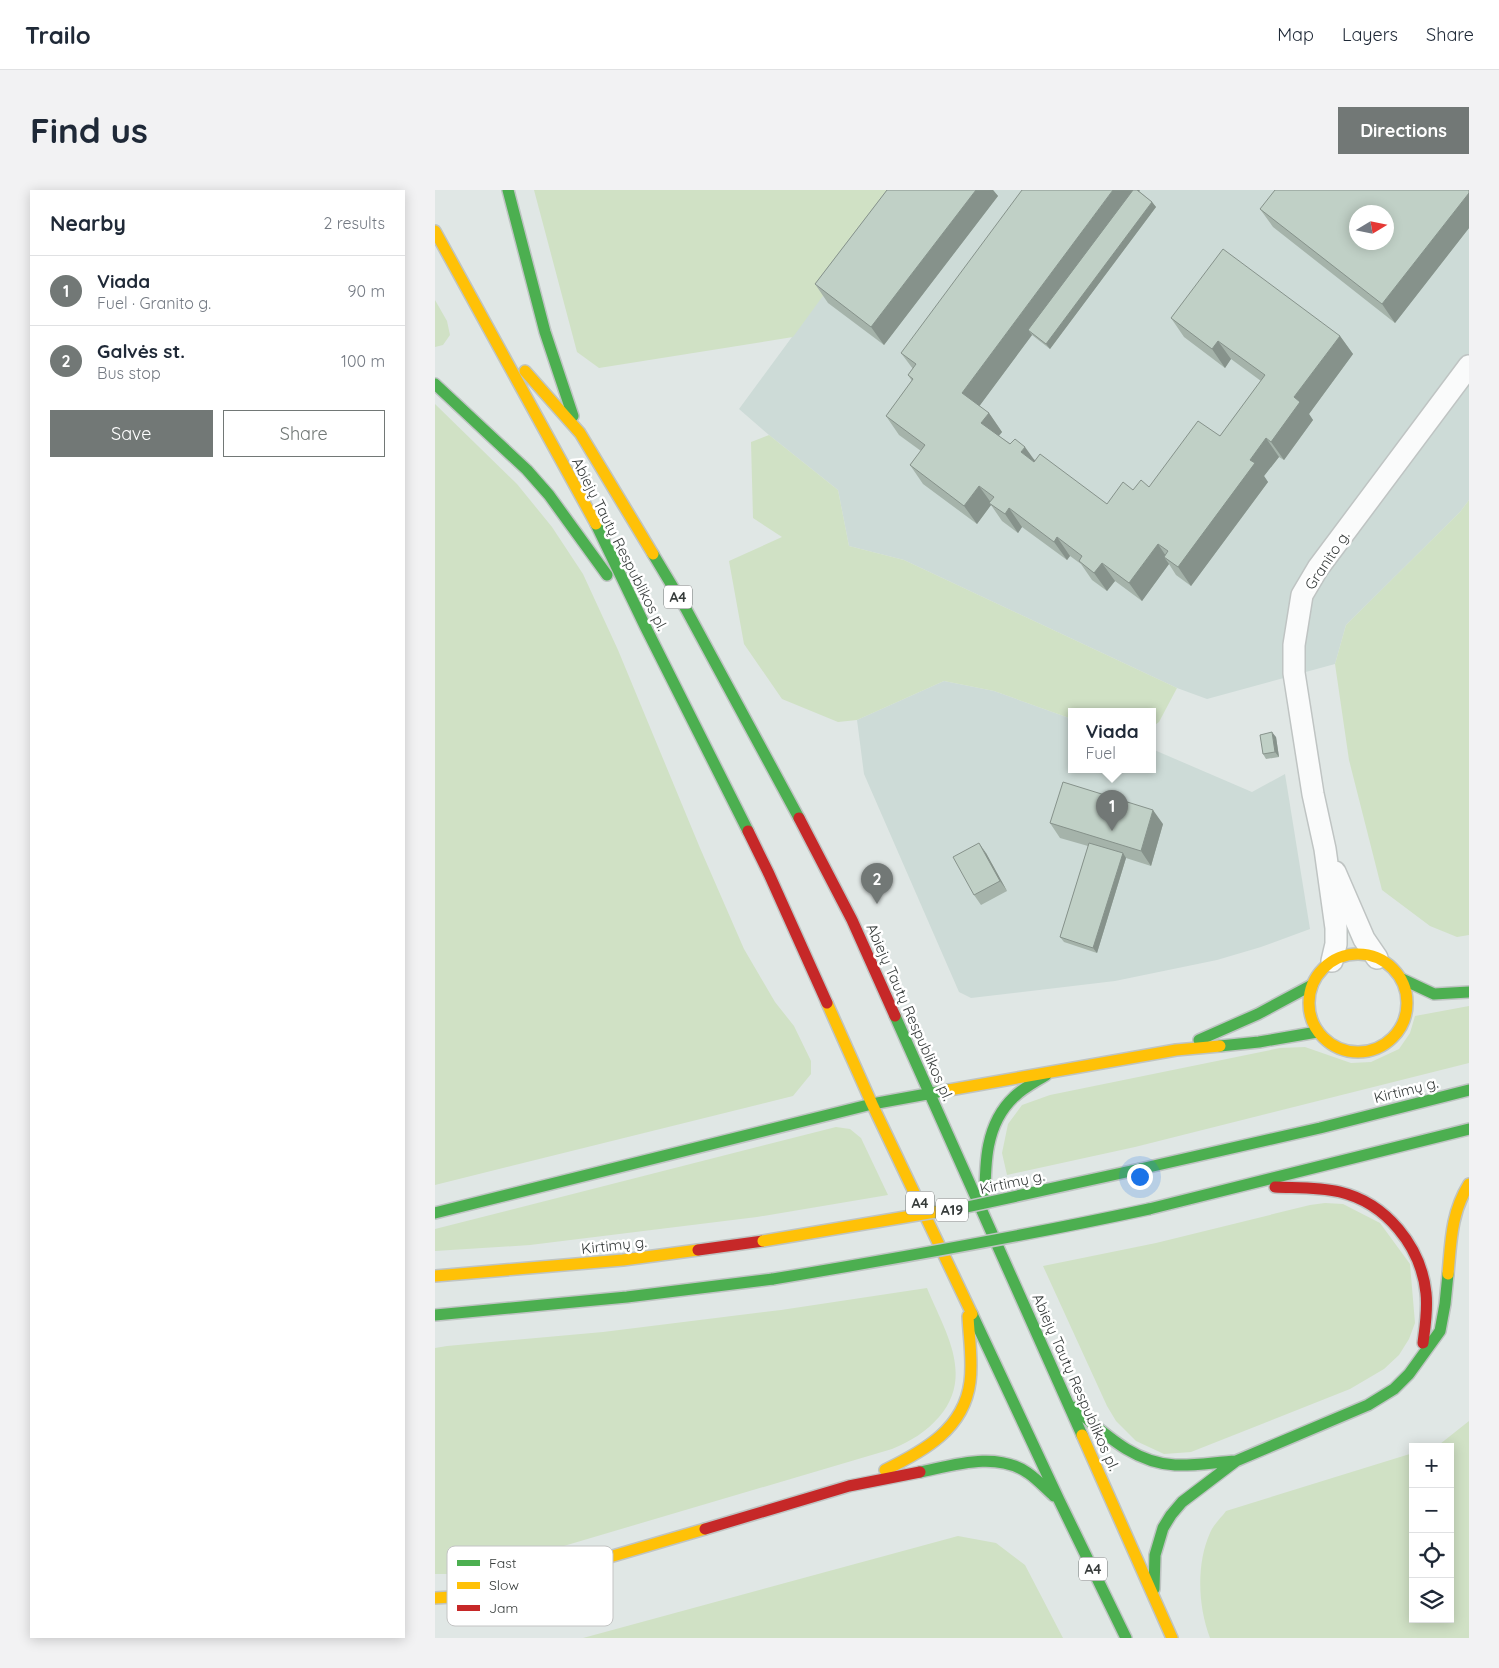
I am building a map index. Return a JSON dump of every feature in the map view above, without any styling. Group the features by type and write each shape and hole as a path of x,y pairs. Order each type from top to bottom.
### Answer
{"highway":[{"path":"507,190 550,350 580,433"},
{"name":"Abiejų Tautų Respublikos pl.","path":"435,231 593,517 645,626 769,874 872,1104 1126,1638"},
{"name":"Abiejų Tautų Respublikos pl.","path":"493,334 580,433 686,610 771,764 852,920 1172,1638"},
{"path":"435,384 504,448 549,495 645,626"},
{"path":"1362,954 1377,958 1391,966 1402,979 1408,997 1407,1016 1399,1033 1385,1046 1367,1053 1348,1052 1331,1045 1317,1032 1310,1015 1309,999 1312,985 1320,972 1331,962 1345,956 1362,954"},
{"path":"1402,979 1434,994 1469,992"},
{"path":"1177,1050 1258,1014 1312,985"},
{"path":"435,1213 872,1104 930,1092 1177,1050 1259,1042 1317,1032"},
{"path":"986,1218 985,1160 993,1126 1009,1101 1051,1071"},
{"name":"Kirtimų g.","path":"435,1276 623,1260 763,1241 967,1207 1321,1128 1469,1090"},
{"path":"435,1315 773,1279 901,1258 1027,1235 1149,1209 1469,1129"},
{"path":"1153,1595 1155,1555 1163,1528 1171,1515 1189,1497 1236,1461 1367,1405 1394,1389 1409,1374 1440,1331 1445,1304 1452,1226 1460,1199 1469,1184"},
{"path":"1246,1186 1322,1189 1350,1194 1371,1204 1389,1218 1403,1233 1415,1252 1422,1272 1426,1294 1422,1354"},
{"path":"849,1486 911,1458 935,1444 953,1425 963,1408 969,1389 971,1371 967,1302"},
{"path":"435,1328 464,1313"},
{"path":"1069,1404 1119,1443 1136,1454 1155,1462 1186,1464 1236,1461"},
{"path":"613,1556 849,1486 959,1464 987,1461 1009,1463 1028,1473 1059,1500"}],"street":[{"name":"Granito g.","path":"1331,962 1336,944 1336,928 1325,849 1313,794 1294,672 1294,644 1303,595 1318,568 1469,366"},
{"name":"Granito g.","path":"1325,849 1363,939 1377,958"}],"shaded area":[{"path":"900,190 1469,190 1469,500 1460,512 1346,625 1335,664 1207,699 1177,688 904,560 849,546 838,490 739,409"},
{"path":"944,681 994,691 1068,718 1068,773 1156,773 1156,751 1252,792 1285,774 1310,929 1261,947 1217,960 1115,981 971,998 959,992 864,774 857,720"}],"green space":[{"path":"534,190 900,190 793,337 599,368 577,352"},
{"path":"435,300 447,321 450,335 443,345 435,347"},
{"path":"435,404 517,484 552,527 583,574 618,650 744,949 775,1002 794,1026 811,1061 811,1074 793,1096 435,1185"},
{"path":"769,435 838,490 849,546 904,560 1177,688 1159,722 1156,724 1156,708 1068,708 1068,718 994,691 944,681 857,720 838,722 782,699 744,644 729,561 782,537 753,518 751,442"},
{"path":"1469,500 1469,935 1457,937 1430,926 1382,890 1349,760 1335,664 1346,625 1460,512"},
{"path":"1469,1006 1469,1063 1135,1147 1007,1175 1002,1153 1008,1124 1022,1105 1050,1095 1280,1048 1305,1047 1351,1063 1371,1062 1399,1049 1410,1033 1415,1016"},
{"path":"836,1127 850,1129 861,1138 888,1195 757,1217 530,1245 435,1251 435,1229"},
{"path":"1325,1203 1343,1204 1380,1223 1410,1264 1415,1323 1409,1339 1399,1355 1384,1369 1350,1389 1191,1452 1164,1454 1136,1441 1116,1421 1107,1406 1043,1266 1156,1243 1310,1205"},
{"path":"927,1288 953,1352 956,1369 955,1385 950,1401 939,1417 923,1432 892,1449 564,1546 447,1546 447,1574 435,1574 435,1348 603,1332 781,1310"},
{"path":"1469,1421 1469,1638 1210,1638 1201,1599 1202,1558 1210,1533 1226,1511 1409,1454 1409,1623 1454,1623 1454,1443 1441,1443"},
{"path":"958,1536 996,1543 1025,1565 1063,1638 583,1638"}],"building":[{"path":"887,190 976,190 871,327 815,284"},
{"path":"1022,190 1113,190 962,393 989,413 981,423 1010,444 1015,439 1025,447 1021,452 1034,462 1040,454 1107,504 1123,482 1133,490 1141,480 1149,487 1198,421 1220,436 1265,375 1218,341 1212,349 1171,318 1223,249 1340,336 1294,397 1300,402 1271,442 1266,438 1250,460 1255,463 1178,567 1164,557 1168,551 1158,544 1129,583 1102,563 1094,573 1079,561 1082,556 1057,537 1054,542 1009,508 1005,514 989,503 994,497 979,486 964,506 910,465 925,445 886,416 913,379 908,375 916,364 901,353"},
{"path":"1133,190 1137,190 1152,202 1046,344 1028,330"},
{"path":"1275,190 1469,190 1469,193 1382,304 1260,209"},
{"path":"1272,732 1275,752 1263,754 1260,735"},
{"path":"1063,782 1153,810 1141,851 1050,823"},
{"path":"979,843 1000,881 974,895 953,857"},
{"path":"1089,843 1123,853 1093,948 1060,937"}],"traffic: fast":[{"path":"508,190 545,332 573,416"},
{"path":"435,384 527,470 549,495 607,575"},
{"path":"596,524 748,831"},
{"path":"653,554 686,609 799,818"},
{"path":"1402,979 1434,994 1469,992"},
{"path":"1199,1040 1258,1014 1312,985"},
{"path":"895,1016 1082,1435"},
{"path":"1220,1046 1259,1042 1317,1032"},
{"path":"985,1204 986,1161 988,1147 997,1120 1004,1108 1018,1094 1046,1075"},
{"path":"435,1213 872,1104 949,1090"},
{"path":"1140,1169 1320,1128 1469,1090"},
{"path":"1149,1209 1469,1129"},
{"path":"935,1212 967,1207 1140,1169"},
{"path":"773,1279 961,1246 1149,1209"},
{"path":"1154,1589 1155,1555 1163,1528 1182,1502 1236,1461 1368,1405 1394,1389 1409,1374 1440,1331 1448,1274"},
{"path":"435,1315 627,1297 773,1279"},
{"path":"972,1314 1126,1638"},
{"path":"1073,1407 1119,1445 1146,1459 1175,1465 1236,1461"},
{"path":"920,1472 961,1463 989,1461 1003,1463 1016,1466 1028,1473 1054,1496"}],"traffic: slow":[{"path":"435,231 596,524"},
{"path":"525,371 580,433 653,554"},
{"path":"1358,954 1377,957 1393,968 1404,984 1407,1003 1404,1022 1393,1038 1377,1049 1358,1052 1339,1049 1323,1038 1312,1022 1309,1003 1312,984 1323,968 1339,957 1358,954"},
{"path":"827,1003 872,1104 972,1314"},
{"path":"949,1090 1176,1050 1220,1046"},
{"path":"1448,1274 1455,1217 1469,1184"},
{"path":"763,1241 935,1212"},
{"path":"435,1276 623,1260 698,1250"},
{"path":"885,1470 927,1446 940,1436 960,1413 966,1398 971,1374 968,1316"},
{"path":"1082,1435 1172,1638"},
{"path":"613,1556 705,1529"},
{"path":"435,1598 447,1597"}],"traffic: jam":[{"path":"799,818 852,920 895,1016"},
{"path":"748,831 827,1003"},
{"path":"1275,1187 1324,1189 1340,1192 1357,1198 1386,1216 1409,1243 1423,1276 1427,1306 1423,1343"},
{"path":"698,1250 763,1241"},
{"path":"705,1529 849,1486 920,1472"}],"place":[{"name":"Viada","path":"1112,831"},
{"name":"Galvės st.","path":"877,904"}]}
